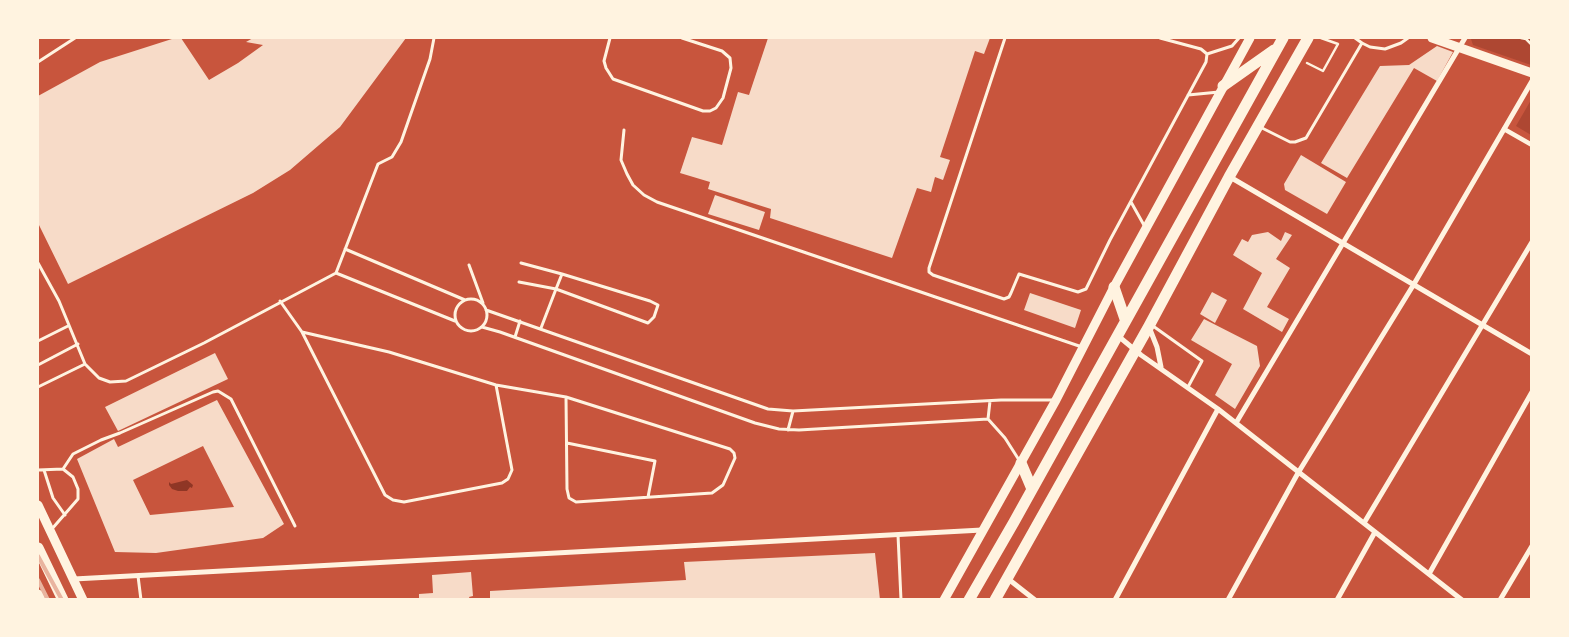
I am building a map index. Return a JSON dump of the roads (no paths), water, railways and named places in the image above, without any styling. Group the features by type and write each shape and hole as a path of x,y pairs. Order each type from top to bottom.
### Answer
{"main road":[{"path":"995,600 1150,325 1308,38"},
{"path":"1222,89 1280,43"},
{"path":"969,600 1280,43"},
{"path":"1114,287 1125,320"},
{"path":"1021,463 1032,489"},
{"path":"38,548 63,600"},
{"path":"38,595 40,600"}],"street":[{"path":"944,600 1056,400 1114,287 1250,38"},
{"path":"1432,38 1532,73"},
{"path":"1236,423 1465,38"},
{"path":"1228,600 1298,472 1414,284 1532,82"},
{"path":"1504,129 1532,145"},
{"path":"1230,177 1532,354"},
{"path":"1364,523 1532,242"},
{"path":"1150,325 1157,347 1160,367"},
{"path":"1117,335 1218,409 1462,600"},
{"path":"1428,574 1532,392"},
{"path":"1115,600 1218,409"},
{"path":"38,505 84,600"},
{"path":"74,579 983,530"},
{"path":"1337,600 1375,532"},
{"path":"1500,600 1532,546"},
{"path":"1007,578 1035,600"},
{"path":"1449,600 1452,593"}],"lane":[{"path":"38,62 73,38"},
{"path":"38,263 59,301 85,364 103,380 110,382 126,381 204,343 336,273 378,164 392,157 400,142 430,59 434,38"},
{"path":"610,38 604,61 613,79 703,111 710,111 716,108 723,98 732,68 730,58 722,51 682,38"},
{"path":"1005,38 928,268 929,272 933,275 1004,298 1009,297 1011,294 1019,274 1078,292 1083,291 1089,286 1110,240 1206,62 1207,54"},
{"path":"1160,38 1201,49 1207,54"},
{"path":"1207,54 1232,46 1239,38"},
{"path":"1355,38 1370,47 1385,49 1402,43 1408,38"},
{"path":"1258,126 1290,142 1306,138 1362,43"},
{"path":"1188,95 1222,89"},
{"path":"624,130 621,160 626,174 633,185 644,195 657,202 1082,347"},
{"path":"1131,202 1146,228"},
{"path":"345,249 465,300 478,300 483,304"},
{"path":"519,282 556,289 648,323 654,317 658,305 562,274 521,264"},
{"path":"336,273 455,321 464,330 476,331 486,322 487,316 469,265"},
{"path":"541,328 562,274"},
{"path":"455,321 454,314 456,308 465,300"},
{"path":"280,302 302,332 385,495 393,500 404,502 502,483 508,479 512,470 496,385"},
{"path":"486,310 768,409 793,411 990,401 1056,400"},
{"path":"515,337 520,321"},
{"path":"1150,325 1202,361 1188,387"},
{"path":"38,341 68,326"},
{"path":"482,327 756,423 788,430 988,419 1005,438 1021,463"},
{"path":"302,332 389,352 496,385 566,397 730,448 735,458 723,485 712,493 576,502 570,498 566,490 566,397"},
{"path":"38,365 78,344"},
{"path":"38,387 85,364"},
{"path":"63,469 73,454 100,440 120,434 218,391 231,399 295,526"},
{"path":"988,419 990,401"},
{"path":"788,430 793,411"},
{"path":"567,443 655,461 648,497"},
{"path":"38,470 63,469 73,477 78,489 78,499 50,531"},
{"path":"44,470 53,498 65,514"},
{"path":"898,534 901,600"},
{"path":"138,576 141,600"}],"railway":[{"path":"38,556 62,600"},
{"path":"38,580 48,600"}]}
